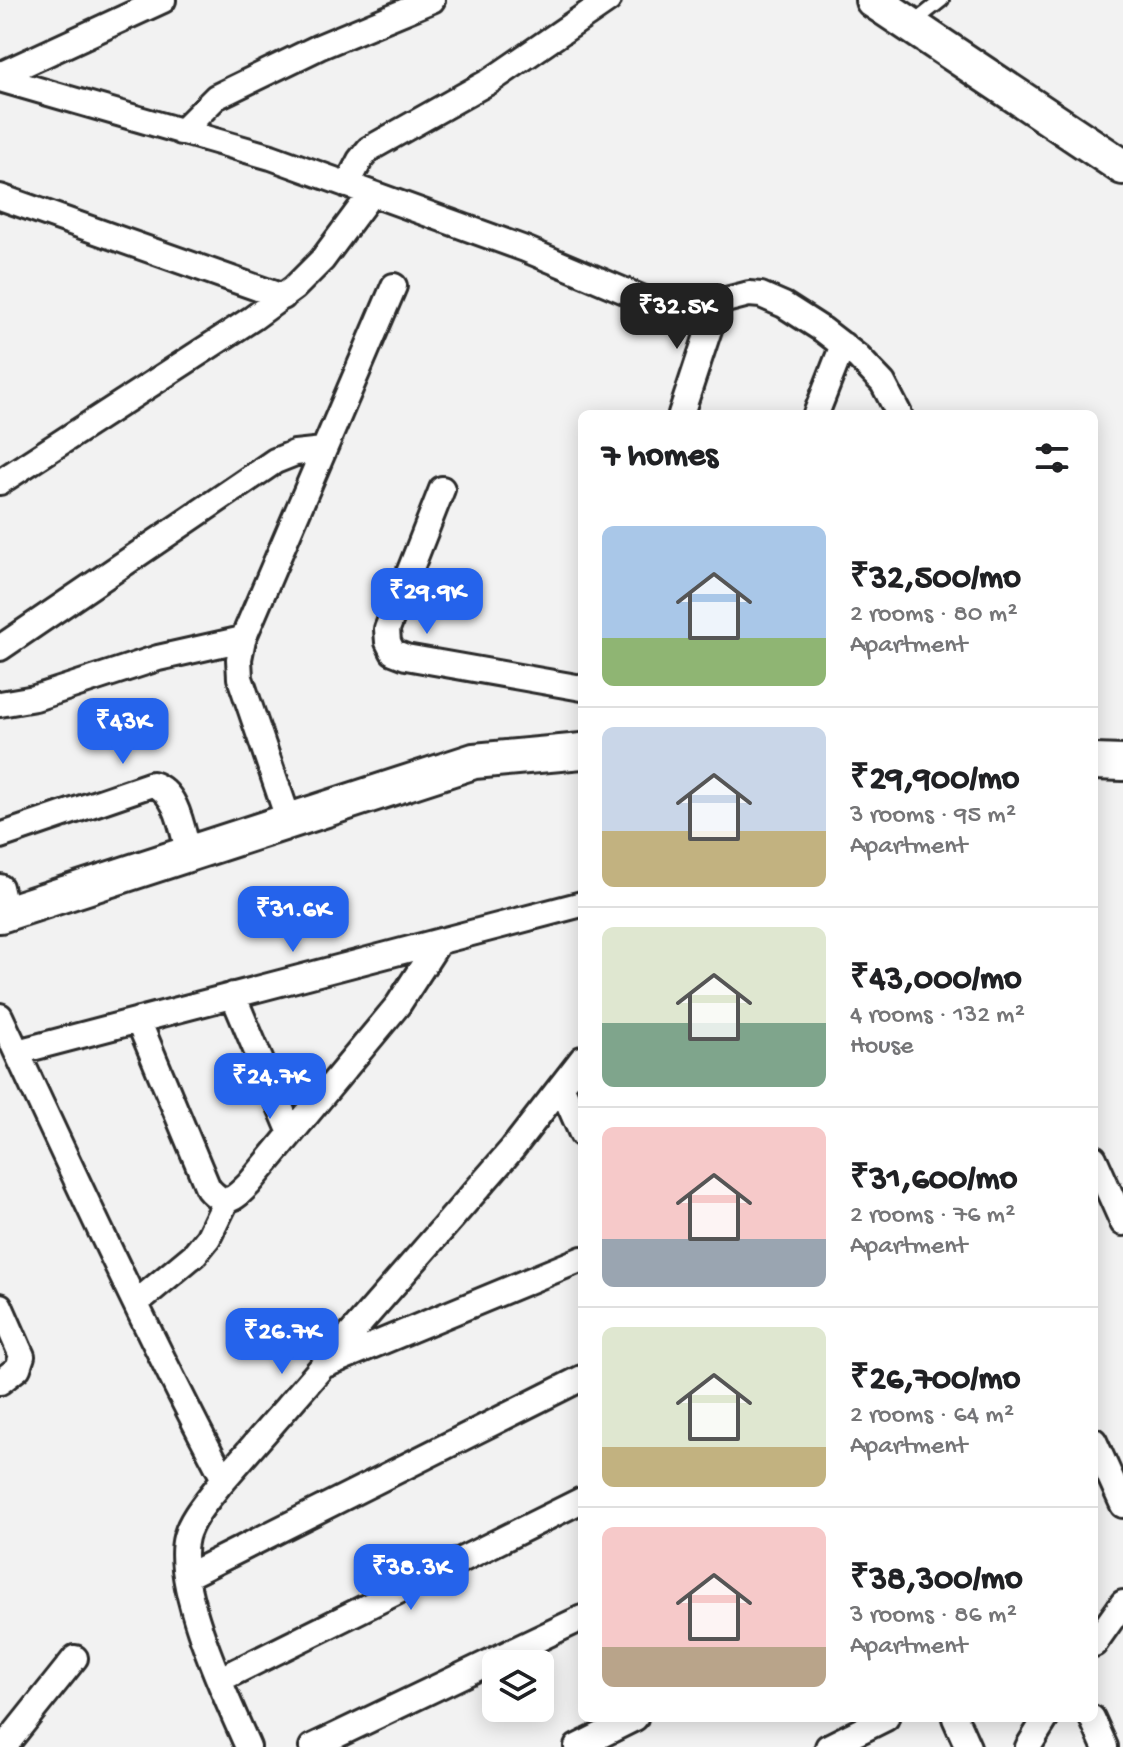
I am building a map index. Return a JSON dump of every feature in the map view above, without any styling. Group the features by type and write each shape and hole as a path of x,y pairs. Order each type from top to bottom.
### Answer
{"main road":[{"path":"873,0 1123,167"},
{"path":"2,905 189,854 474,761 578,751"},
{"path":"1098,762 1123,763"}],"street":[{"path":"0,77 163,0"},
{"path":"181,132 216,97 319,47 432,0"},
{"path":"347,185 369,149 490,81 608,0"},
{"path":"0,77 271,157 525,249 658,305 687,310 749,294 761,295 784,305 843,345 883,383 897,410"},
{"path":"0,482 283,297 322,260 371,194"},
{"path":"0,197 283,297"},
{"path":"289,821 240,678 239,659 243,639 394,286"},
{"path":"682,410 718,302"},
{"path":"818,410 843,345"},
{"path":"0,648 275,461 295,453 323,450"},
{"path":"442,489 387,629 393,652 406,657 578,687"},
{"path":"0,704 35,698 158,658 243,639"},
{"path":"0,836 152,784 162,787 171,796 189,854"},
{"path":"17,1052 578,905"},
{"path":"138,1020 208,1188 216,1198 226,1201 236,1197 249,1184 398,1005 438,943"},
{"path":"233,995 291,1133"},
{"path":"0,1016 136,1303 224,1479"},
{"path":"248,1747 208,1654 189,1591 185,1538 194,1520 224,1479 513,1148 578,1064"},
{"path":"561,1086 578,1125"},
{"path":"1098,1167 1123,1223"},
{"path":"136,1303 195,1254 208,1238 226,1201"},
{"path":"322,1367 578,1261"},
{"path":"0,1306 22,1356 18,1368 0,1382"},
{"path":"187,1576 578,1380"},
{"path":"1098,1450 1123,1505"},
{"path":"219,1680 578,1502"},
{"path":"1098,1638 1123,1603"},
{"path":"312,1747 578,1620"},
{"path":"4,1747 75,1658"},
{"path":"577,1747 627,1722"},
{"path":"957,1722 968,1747"},
{"path":"1028,1747 1044,1722"},
{"path":"1094,1722 1105,1747 1123,1738"},
{"path":"828,1747 848,1726"}],"lane":[{"path":"911,25 942,0"}]}
